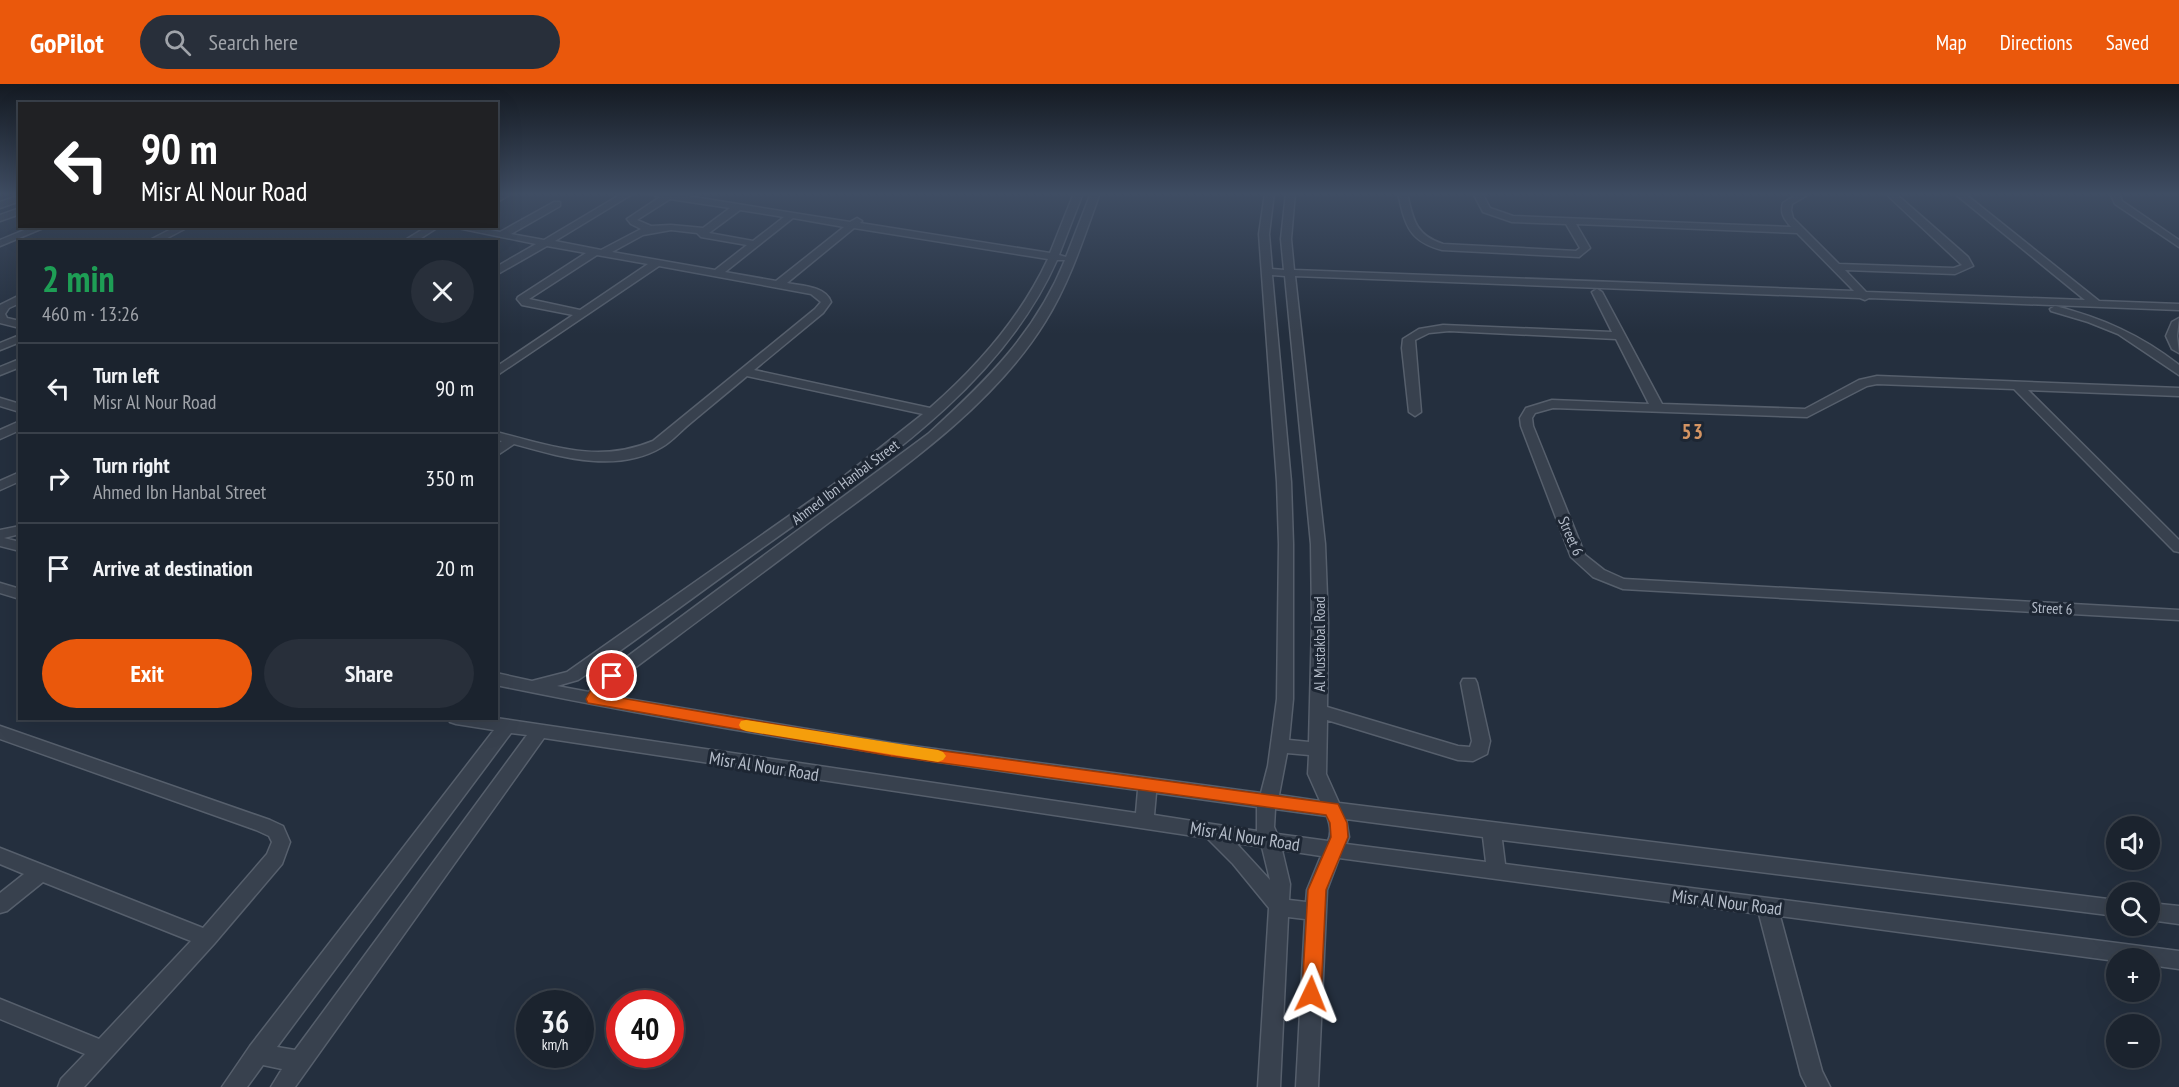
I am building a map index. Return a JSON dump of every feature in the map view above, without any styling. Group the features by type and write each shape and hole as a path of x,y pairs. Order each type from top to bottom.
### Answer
{"street":[{"path":"498,436 603,459 623,458 642,452 658,444 824,307 826,302 821,294 814,291 527,240"},
{"path":"498,271 550,240"},
{"path":"582,314 526,303 522,299 624,240"},
{"path":"731,240 755,244"},
{"path":"716,274 760,240"},
{"path":"778,285 834,240"},
{"path":"967,240 1071,256"},
{"name":"Ahmed Ibn Hanbal Street","path":"529,686 551,683 572,675 590,664 849,481 932,412 966,379 1010,328 1035,294 1061,240"},
{"name":"Ahmed Ibn Hanbal Street","path":"594,699 603,683 878,480 933,437 977,396 1012,358 1039,323 1058,290 1077,240"},
{"path":"1265,240 1285,513 1285,699 1280,745 1265,813 1266,827 1277,862 1280,907 1269,1087"},
{"name":"Al Mustakbal Road","path":"1286,240 1318,544 1317,774 1339,823 1340,837 1324,869 1317,890 1314,912 1307,1087"},
{"path":"1422,240 1442,247 1579,254 1585,248 1580,240"},
{"path":"1810,240 1866,298 2179,315"},
{"path":"1836,267 1955,270 1968,266 1964,259 1942,240"},
{"path":"2017,240 2105,312"},
{"path":"498,372 657,263"},
{"path":"1266,275 1597,292 1625,289"},
{"path":"1290,277 2179,307"},
{"path":"1597,292 1658,407"},
{"path":"18,299 5,306 0,314 3,320 18,324"},
{"path":"2055,309 2118,328 2149,346 2179,371"},
{"path":"2177,349 2171,339 2171,331 2179,321"},
{"path":"1415,412 1408,348 1409,339 1417,332 1431,328 1449,328 1620,336"},
{"path":"0,347 18,339"},
{"path":"2149,346 2159,344 2177,349"},
{"path":"0,370 18,363"},
{"path":"745,372 932,412"},
{"name":"Street 6","path":"2179,393 1869,381 1807,412 1552,404 1530,411 1526,418 1527,426 1578,557 1588,568 1623,584 2179,615"},
{"path":"2017,385 2179,549"},
{"path":"0,402 18,407"},
{"path":"0,435 18,426"},
{"path":"498,450 512,440"},
{"path":"0,486 18,477"},
{"path":"0,534 18,530"},
{"path":"0,541 18,546"},
{"path":"0,588 18,593"},
{"path":"498,679 594,699 891,750 1491,831 2106,907"},
{"path":"1318,711 1458,753 1473,754 1481,749 1482,741 1469,683"},
{"name":"Misr Al Nour Road","path":"467,720 1334,850 2178,962"},
{"path":"233,1087 506,727"},
{"path":"0,732 276,831 281,842 275,858 207,938 69,1087"},
{"path":"282,1087 539,732"},
{"path":"1280,745 1317,750"},
{"path":"1144,820 1148,783"},
{"path":"1210,830 1240,858 1280,907 1314,912"},
{"path":"1491,831 1497,873"},
{"path":"0,856 207,938"},
{"path":"0,905 41,872"},
{"path":"1767,907 1812,1075 1819,1087"},
{"path":"2160,913 2179,915"},
{"path":"0,1009 103,1050"},
{"path":"258,1053 300,1062"}],"slow traffic":[{"path":"746,725 938,756"}],"district":[{"name":"53","path":"1693,431"}],"route":[{"path":"612,676 596,691 594,699 891,750 1332,809 1339,823 1340,837 1324,869 1317,890 1311,994"}]}
